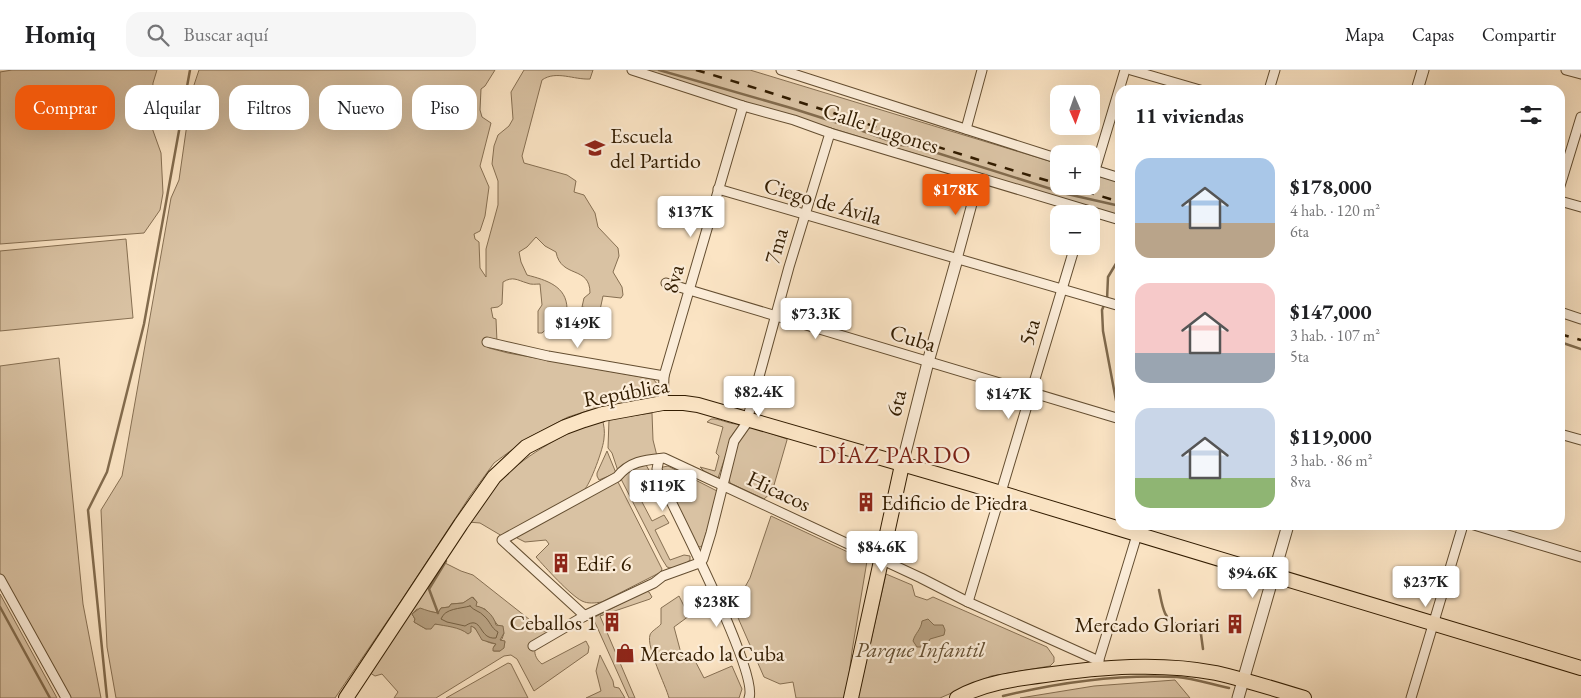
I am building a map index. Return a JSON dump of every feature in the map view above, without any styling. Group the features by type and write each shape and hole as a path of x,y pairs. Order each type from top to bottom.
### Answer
{"main road":[{"name":"República","path":"346,698 460,524 494,476 526,447 565,427 603,414 663,403 698,405 1000,493 1115,524"},
{"name":"6ta","path":"851,698 902,465"},
{"name":"República","path":"1139,530 1273,576 1581,668"},
{"path":"956,698 992,684 1013,679 1098,665 1182,668 1214,673 1297,697"}],"street":[{"name":"Calle Lugones","path":"632,70 1064,205"},
{"path":"781,70 1050,156"},
{"path":"966,129 982,70"},
{"path":"1120,85 1125,70"},
{"path":"1131,70 1184,85"},
{"path":"1270,85 1275,70"},
{"path":"1418,85 1423,70"},
{"path":"1566,70 1581,74"},
{"path":"1100,148 1115,101"},
{"name":"8va","path":"663,403 664,376 743,106"},
{"path":"1565,170 1581,117"},
{"name":"7ma","path":"701,561 711,533 734,441 745,427 804,215 830,133"},
{"path":"1100,172 1115,177"},
{"name":"6ta","path":"902,465 928,362 979,178"},
{"name":"Ciego de Ávila","path":"718,189 957,260 1115,304"},
{"path":"1565,202 1581,207"},
{"name":"Calle Lugones","path":"1100,215 1115,219"},
{"name":"5ta","path":"968,602 1072,255"},
{"name":"Cuba","path":"666,283 1115,418"},
{"path":"1565,314 1581,319"},
{"path":"487,342 548,356 664,376"},
{"path":"1565,435 1581,440"},
{"name":"Hicacos","path":"585,616 502,540 617,477 636,462 649,458 664,458 882,560 1098,665"},
{"path":"659,459 657,469 660,479 701,561 737,645 750,689 749,698"},
{"path":"1098,665 1139,530"},
{"path":"1238,698 1287,530"},
{"path":"1412,698 1462,530"},
{"path":"1491,530 1581,557"},
{"path":"533,646 585,616 654,583 663,576 701,561"},
{"path":"0,579 66,698"}],"green space":[{"path":"12,70 157,70 153,85 125,85 125,130 153,130 161,153 163,193 160,210 144,233 0,244 0,72"},
{"path":"199,70 495,70 481,89 480,110 482,117 491,123 480,166 489,187 485,216 480,231 474,234 475,239 479,242 480,268 486,277 486,249 498,205 498,181 492,164 494,146 498,135 509,126 513,119 511,92 524,70 593,70 590,79 553,76 542,80 522,156 524,163 567,175 576,181 574,192 584,195 595,213 598,227 618,248 619,256 613,272 622,287 623,295 621,298 603,296 600,310 582,307 584,298 590,293 589,284 581,275 563,266 556,252 545,246 536,237 527,247 519,252 521,262 527,275 548,282 559,289 566,301 567,309 557,310 551,325 542,333 538,333 538,311 542,305 540,284 530,284 515,279 506,280 503,282 502,304 491,308 493,318 496,319 497,342 484,345 508,353 653,379 659,386 658,394 654,398 587,411 568,417 528,438 494,463 335,698 116,698 107,647 101,510 122,476 171,198 179,180 186,130 219,130 219,85 194,85"},
{"path":"640,70 750,70 1050,161 1050,195"},
{"path":"1100,176 1115,181 1115,214 1100,210 1100,205 1084,205 1051,195 1100,195"},
{"path":"126,239 133,318 0,331 0,251"},
{"path":"59,358 83,604 101,698 70,698 0,581 0,366"},
{"path":"652,413 653,440 657,456 618,471 612,453 608,448 609,419"},
{"path":"602,418 603,443 593,474 584,490 502,536 480,523 468,522 497,485 524,460 561,437"},
{"path":"711,419 739,426 733,434 718,478 700,467 715,471 719,456 716,453 723,427 707,422"},
{"path":"752,427 787,439 772,492 764,499 730,483 729,476 733,455 747,429"},
{"path":"607,451 616,473 599,480 597,473"},
{"path":"646,465 653,477 655,489 644,477 632,483 652,521 664,515 669,523 655,530 670,560 684,555 690,556 690,560 685,564 673,568 667,567 662,559 620,477 632,468"},
{"path":"668,466 717,491 716,502 702,546 700,547 697,546 660,470"},
{"path":"616,481 662,569 661,572 602,602 587,603 571,593 536,557 549,544 546,540 525,542 517,538 522,531"},
{"name":"Parque Infantil","path":"771,516 867,561 846,698 796,698 793,682 780,684 764,677 728,595 745,587 750,578"},
{"path":"441,561 473,575 544,631 551,633 529,647 535,649 536,657 542,664 586,641 589,647 588,653 534,691 517,659 511,655 504,656 436,698 394,698 398,692 382,674 375,676 367,671","holes":["473,597 477,602 475,606 485,609 504,633 500,640 505,642 500,651 494,651 496,644 483,639 477,630 470,625 435,624 426,629 414,622 415,619 412,614 417,609 438,613 441,608 449,607 451,604 463,603"]},
{"name":"Parque Infantil","path":"886,574 912,585 915,596 927,600 933,597 1047,647 1054,657 1054,662 1050,666 991,676 940,698 858,698"},
{"path":"646,591 652,597 650,599 600,616 635,698 629,698 593,618"},
{"path":"0,594 57,698 0,698"},
{"path":"679,596 689,616 674,627 682,657 692,655 704,678 732,666 742,689 739,698 669,698 653,657 650,635 661,624 661,608"},
{"path":"600,655 614,687 619,688 625,698 586,698 601,691 596,671"},
{"path":"508,663 511,664 528,698 446,698"},
{"path":"1175,680 1190,698 1020,698 1094,686"}],"water":[{"path":"472,597 477,602 476,606 488,612 496,625 503,626 504,633 500,640 505,641 504,648 500,651 493,651 496,644 482,640 475,628 471,626 471,632 468,634 457,628 435,624 431,629 426,629 414,622 415,619 412,614 420,608 438,613 441,608 449,607 451,604 463,603"},
{"path":"928,619 934,625 943,625 944,635 930,639 926,647 917,647 913,641 914,638 922,621"}],"waterway":[{"path":"107,698 88,510 107,472 144,324 190,70"},
{"path":"659,70 791,108 901,145 915,146 1067,194 1115,205"},
{"path":"1107,300 1108,277 1115,265"},
{"path":"1104,305 1102,310 1103,331 1115,395"},
{"path":"1565,344 1581,349"},
{"path":"438,613 429,589 446,561"},
{"path":"1159,590 1162,606 1169,619 1178,624 1195,622 1200,627 1203,649"},
{"path":"0,607 50,698"},
{"path":"1003,696 1089,680 1155,676 1197,680 1229,688"}],"railway":[{"path":"696,70 1050,181"},
{"path":"1097,195 1115,200"},
{"path":"1565,335 1581,340"}],"place":[{"name":"Escuela del Partido","path":"595,148"},
{"name":"Edificio de Piedra","path":"866,502"},
{"name":"Edif. 6","path":"561,563"},
{"name":"Ceballos 1","path":"612,622"},
{"name":"Mercado Gloriari","path":"1235,624"},
{"name":"Mercado la Cuba","path":"625,653"}],"district":[{"name":"DÍAZ PARDO","path":"895,454"}]}
